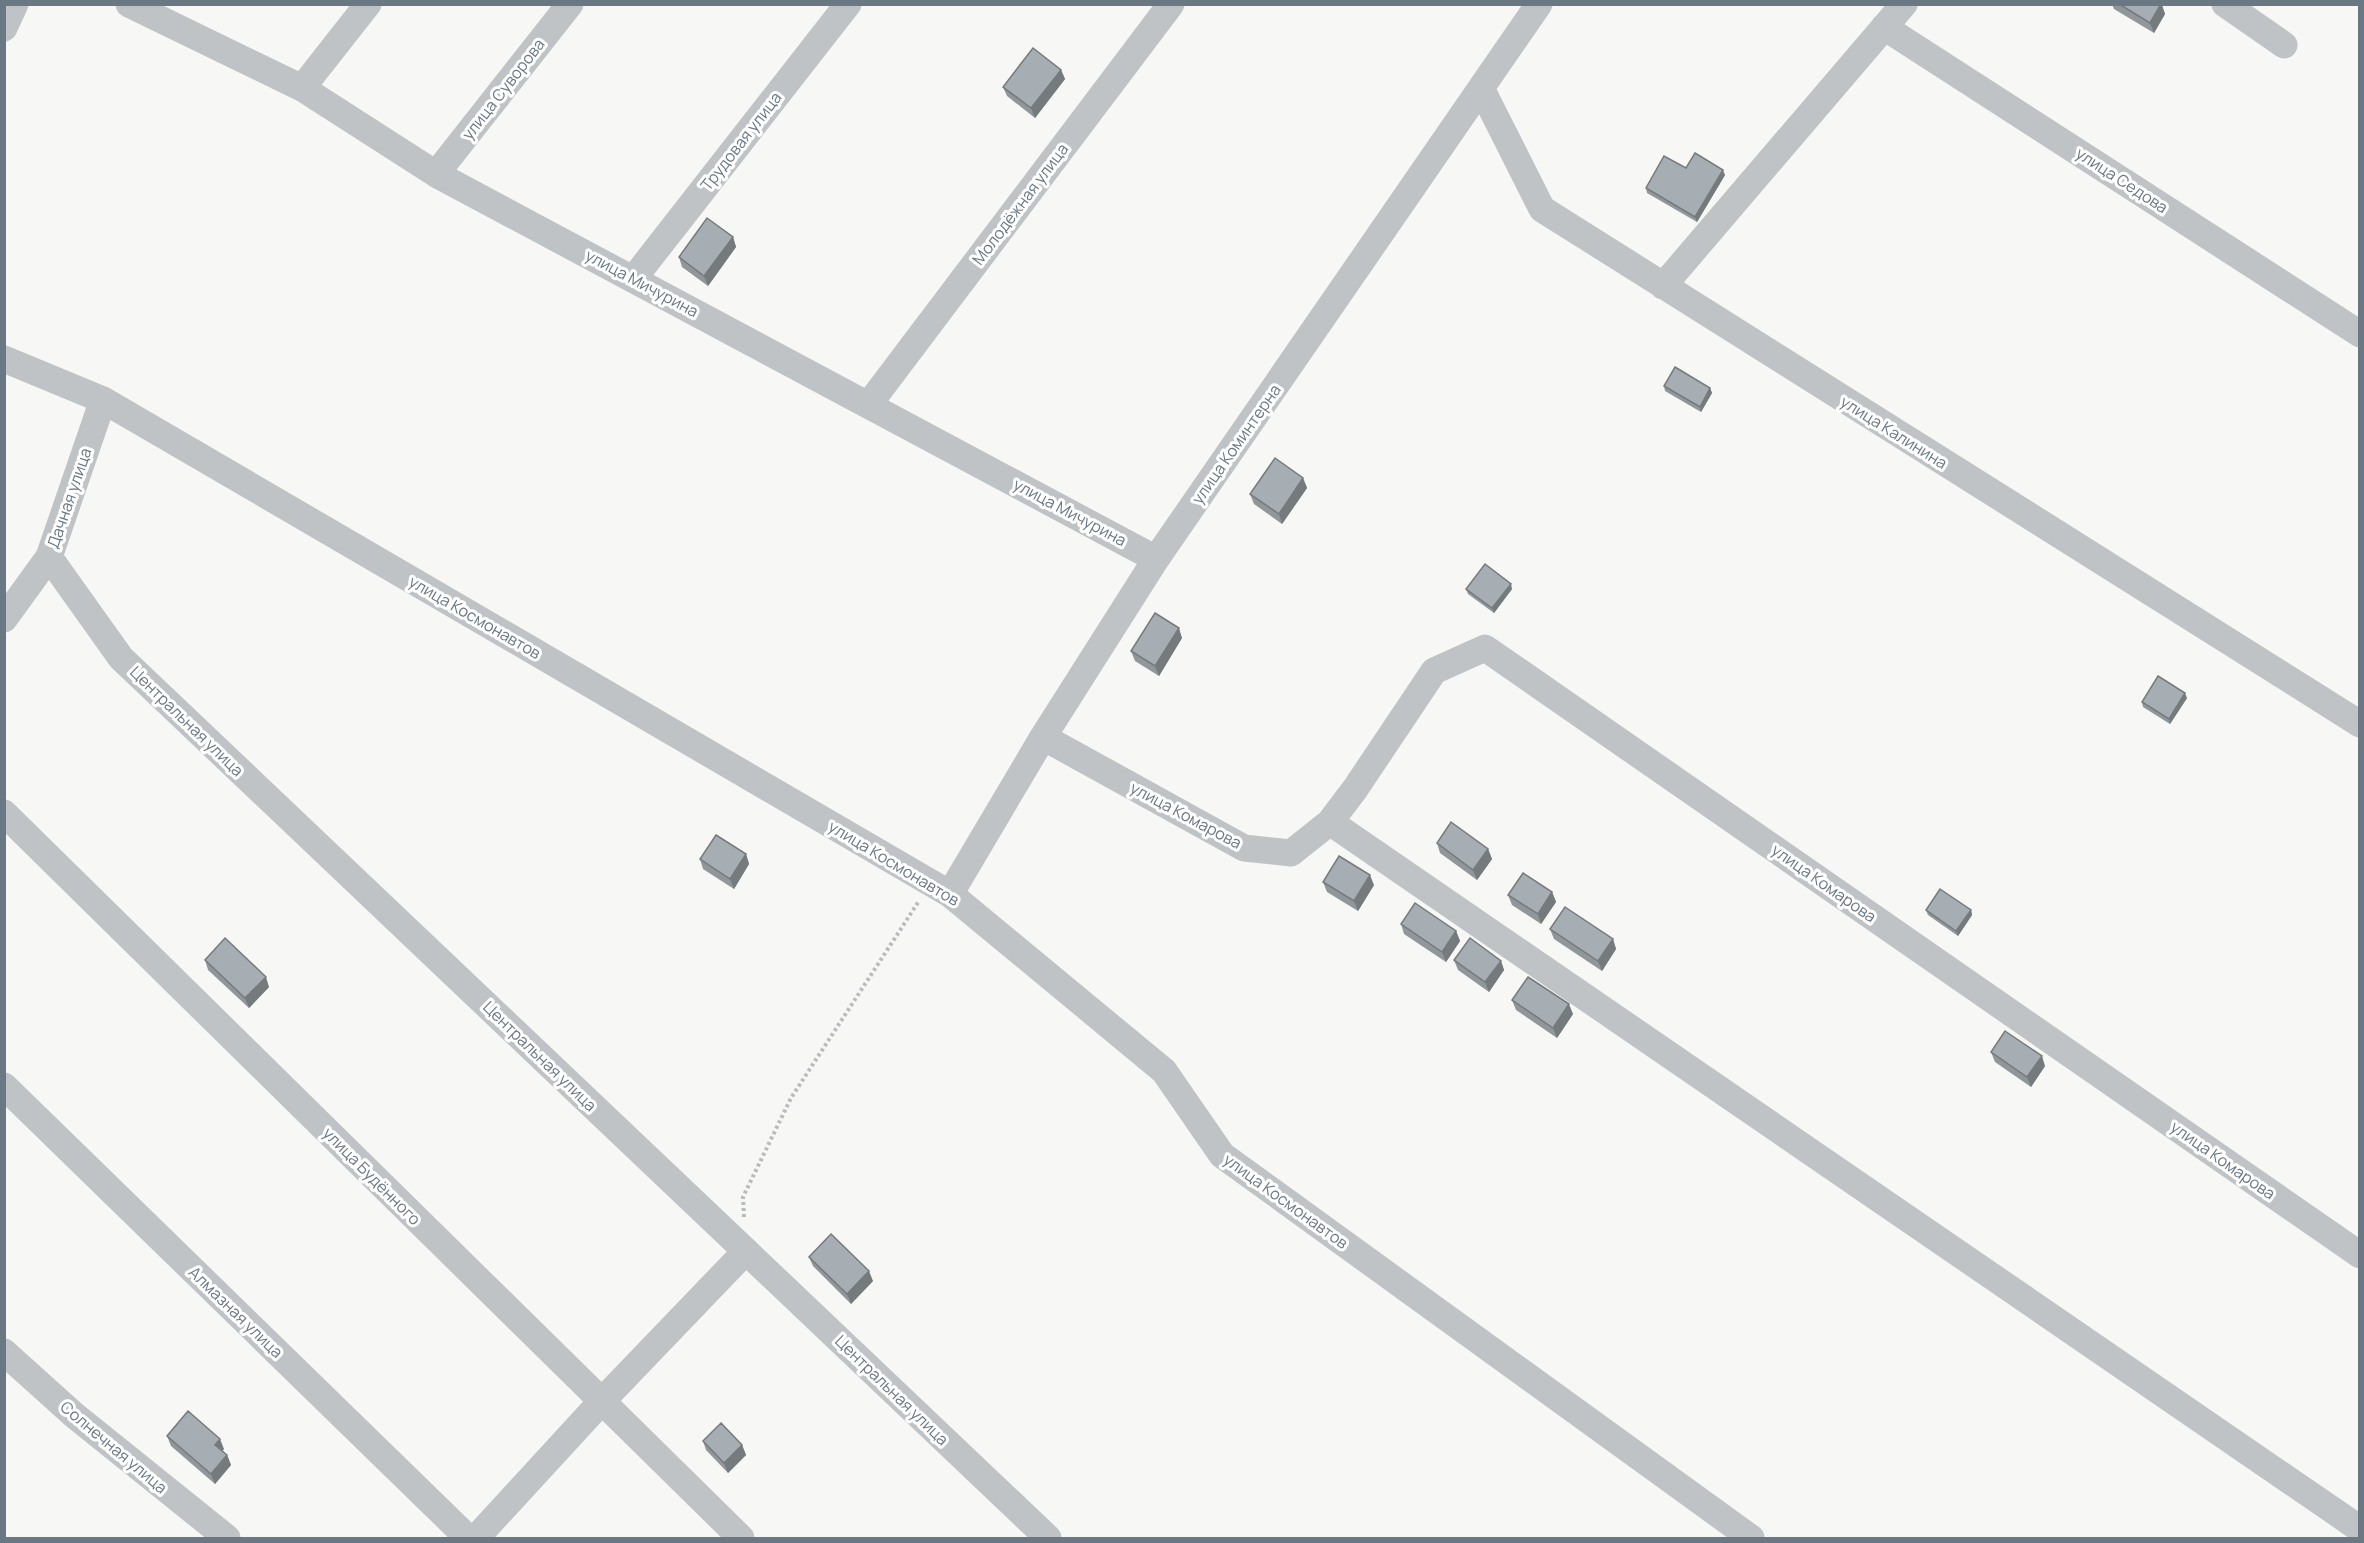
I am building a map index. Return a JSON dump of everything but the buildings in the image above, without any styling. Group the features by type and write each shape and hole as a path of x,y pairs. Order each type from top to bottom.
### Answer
{"street":[{"path":"4,28 15,4"},
{"name":"улица Мичурина","path":"129,4 302,88 436,174 1156,559"},
{"path":"302,88 368,4"},
{"name":"улица Суворова","path":"436,174 570,4"},
{"name":"Трудовая улица","path":"634,278 848,4"},
{"name":"Молодёжная улица","path":"869,404 1172,4"},
{"name":"улица Коминтерна","path":"940,888 1042,737 1156,559 1482,90 1539,4"},
{"path":"1663,286 1904,4"},
{"path":"2225,4 2284,45"},
{"name":"улица Седова","path":"1884,27 2360,334"},
{"name":"улица Калинина","path":"1482,90 1542,209 2360,724"},
{"name":"улица Космонавтов","path":"4,358 103,400 940,888 1164,1071 1222,1155 1751,1539"},
{"name":"Дачная улица","path":"4,619 49,557 103,400"},
{"name":"Центральная улица","path":"49,557 121,658 1048,1539"},
{"name":"улица Комарова","path":"1042,737 1244,848 1292,854 1330,822 1355,789 1434,671 1485,648 2360,1255"},
{"name":"улица Будённого","path":"4,813 741,1539"},
{"path":"1330,822 2360,1529"},
{"name":"Алмазная улица","path":"4,1086 468,1539"},
{"path":"476,1539 601,1402 746,1251"},
{"name":"Солнечная улица","path":"4,1352 74,1415 227,1539"}],"path":[{"path":"746,1251 743,1197 791,1098 940,888"}]}
